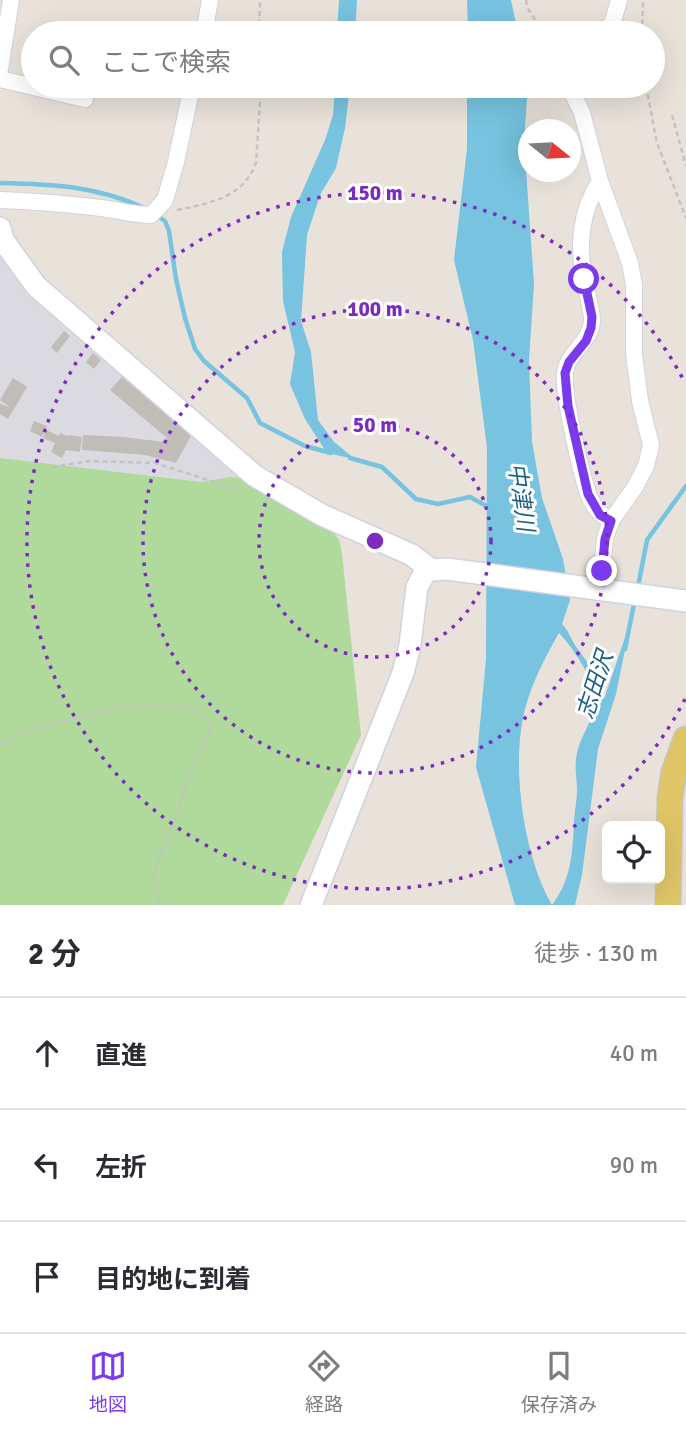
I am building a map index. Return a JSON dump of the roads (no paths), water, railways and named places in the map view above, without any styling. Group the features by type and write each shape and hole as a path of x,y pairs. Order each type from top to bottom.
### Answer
{"main road":[{"path":"668,905 670,797 674,772 686,739"}],"street":[{"path":"0,69 2,45 12,0"},
{"path":"206,21 209,0"},
{"path":"613,21 619,0"},
{"path":"0,79 21,83"},
{"path":"0,200 62,203 151,215 165,201 189,98"},
{"path":"575,98 582,113 600,181 630,263 634,285 634,354 640,401 651,445 646,466 635,487 611,521 605,539 602,571"},
{"path":"600,181 585,209 581,230 580,250 592,317 591,328 586,341 569,362 565,373 568,406 588,494 600,515 611,521"},
{"path":"0,228 3,240 36,286 255,476 322,515 439,570 686,601"},
{"path":"311,905 403,673 412,631 414,595 424,574 439,570"}],"water":[{"path":"339,0 357,0 356,21 338,21"},
{"path":"467,0 511,0 515,21 468,21"},
{"path":"334,98 349,98 336,168 320,195 307,235 301,321 311,352 318,420 334,442 355,459 327,453 305,419 290,384 295,352 283,301 282,252 291,217 325,140 333,115"},
{"name":"中津川","path":"467,98 527,98 526,119 518,119 518,182 527,182 534,284 529,360 532,442 542,498 563,559 570,600 562,624 594,672 604,699 631,620 616,694 598,749 582,875 575,905 552,905 515,905 476,767 486,659 487,448 473,340 454,260 467,149","holes":["559,633 587,672 594,690 595,704 576,758 577,795 570,866 564,885 552,905 533,859 521,802 520,745 529,696"]}],"waterway":[{"path":"0,183 93,191 146,209"},
{"path":"156,215 165,221 169,231 176,279 195,349 204,361 247,398 260,423 305,446 331,453"},
{"path":"350,458 382,467 416,499 438,504 470,497 490,508"},
{"name":"志田沢","path":"638,587 647,540 686,486"},
{"name":"志田沢","path":"625,649 635,599"}]}
